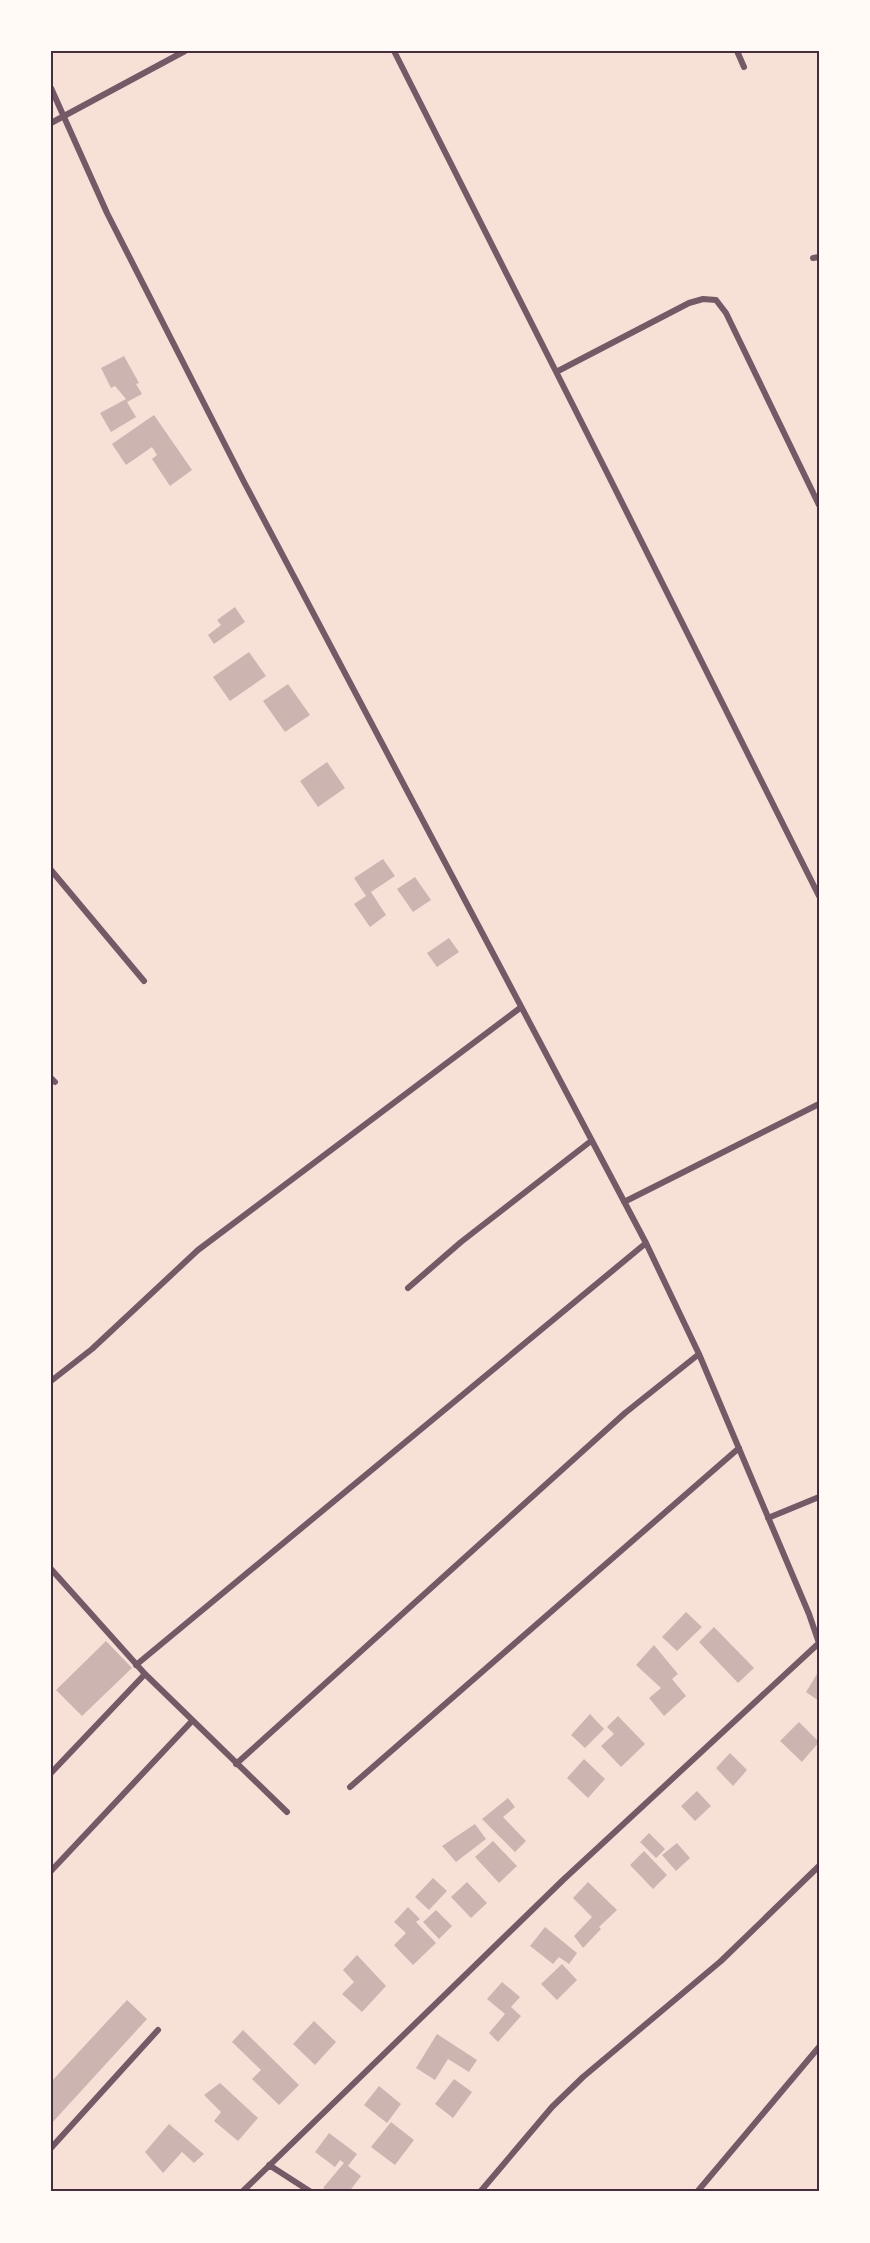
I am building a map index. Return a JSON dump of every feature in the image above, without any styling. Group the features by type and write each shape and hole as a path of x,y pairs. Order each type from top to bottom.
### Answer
{"street":[{"path":"51,123 185,51"},
{"path":"394,51 558,371 648,558 819,896"},
{"path":"737,51 744,67"},
{"path":"51,88 106,213 645,1243 699,1354 810,1614 819,1643 563,1880 242,2192"},
{"path":"558,371 689,303 704,299 717,300 726,313 819,505"},
{"path":"51,870 144,981"},
{"path":"51,1381 92,1349 198,1250 520,1008"},
{"path":"624,1202 819,1104"},
{"path":"408,1288 461,1242 591,1141"},
{"path":"136,1665 645,1243"},
{"path":"236,1764 625,1413 699,1354"},
{"path":"350,1787 739,1448"},
{"path":"768,1518 819,1497"},
{"path":"51,1569 136,1665 287,1812"},
{"path":"51,1773 145,1674"},
{"path":"51,1871 192,1721"},
{"path":"480,2192 552,2107 721,1961 819,1866"},
{"path":"51,2148 158,2030"},
{"path":"697,2192 819,2048"},
{"path":"269,2165 311,2192"}],"building":[{"path":"124,356 139,383 136,384 142,394 127,402 136,417 111,432 100,413 126,399 115,386 111,388 101,368"},
{"path":"154,415 192,470 170,486 152,459 157,455 152,447 126,465 112,444"},
{"path":"235,607 245,622 214,644 208,635 221,625 217,620"},
{"path":"249,652 266,676 230,701 213,677"},
{"path":"288,684 310,715 285,732 263,701"},
{"path":"327,762 345,788 318,807 300,781"},
{"path":"383,859 395,876 371,892 386,915 370,927 354,904 366,896 354,878"},
{"path":"415,877 431,900 413,912 397,889"},
{"path":"449,938 459,952 437,967 427,953"},
{"path":"686,1612 702,1627 677,1651 662,1637"},
{"path":"714,1627 754,1668 738,1683 699,1642"},
{"path":"106,1641 132,1668 82,1716 56,1690"},
{"path":"654,1645 678,1674 672,1679 686,1696 664,1716 649,1698 661,1688 636,1665"},
{"path":"817,1674 819,1676 819,1701 806,1692"},
{"path":"590,1714 604,1729 585,1748 571,1735"},
{"path":"618,1716 645,1744 621,1767 601,1746 614,1734 607,1727"},
{"path":"799,1722 819,1742 802,1762 780,1741"},
{"path":"730,1753 747,1770 733,1786 716,1768"},
{"path":"584,1759 605,1779 588,1798 567,1778"},
{"path":"697,1791 711,1806 695,1821 681,1806"},
{"path":"508,1798 515,1807 503,1817 526,1841 515,1852 482,1819"},
{"path":"475,1824 486,1839 456,1862 442,1846"},
{"path":"649,1833 665,1849 656,1858 640,1842"},
{"path":"493,1841 517,1866 499,1883 475,1857"},
{"path":"677,1843 690,1858 676,1871 662,1855"},
{"path":"644,1851 667,1875 653,1889 630,1865"},
{"path":"433,1878 447,1891 429,1910 415,1897"},
{"path":"467,1882 487,1903 471,1918 451,1897"},
{"path":"588,1882 617,1910 599,1927 601,1929 583,1948 574,1936 592,1917 573,1898"},
{"path":"408,1907 420,1919 416,1922 436,1943 413,1965 394,1945 406,1933 394,1922"},
{"path":"436,1910 452,1926 439,1939 423,1922"},
{"path":"545,1927 577,1953 569,1964 559,1957 553,1964 530,1946"},
{"path":"357,1955 386,1986 362,2012 342,1994 354,1982 343,1970"},
{"path":"562,1964 577,1980 557,2000 541,1984"},
{"path":"502,1982 520,1997 511,2007 521,2016 498,2042 489,2033 505,2014 487,1999"},
{"path":"127,2000 147,2019 51,2124 51,2082"},
{"path":"314,2021 336,2042 315,2065 293,2044"},
{"path":"243,2030 299,2085 279,2105 252,2079 261,2070 232,2042"},
{"path":"437,2034 477,2060 469,2072 448,2059 435,2080 416,2068"},
{"path":"454,2079 472,2092 453,2118 435,2104"},
{"path":"220,2083 258,2118 238,2141 214,2121 221,2112 204,2095"},
{"path":"379,2086 401,2104 387,2123 364,2105"},
{"path":"391,2122 414,2140 395,2165 371,2147"},
{"path":"169,2124 204,2154 194,2163 182,2152 163,2173 145,2152"},
{"path":"329,2133 357,2154 348,2166 361,2176 349,2192 331,2192 323,2188 344,2163 340,2160 335,2167 315,2152"}]}
